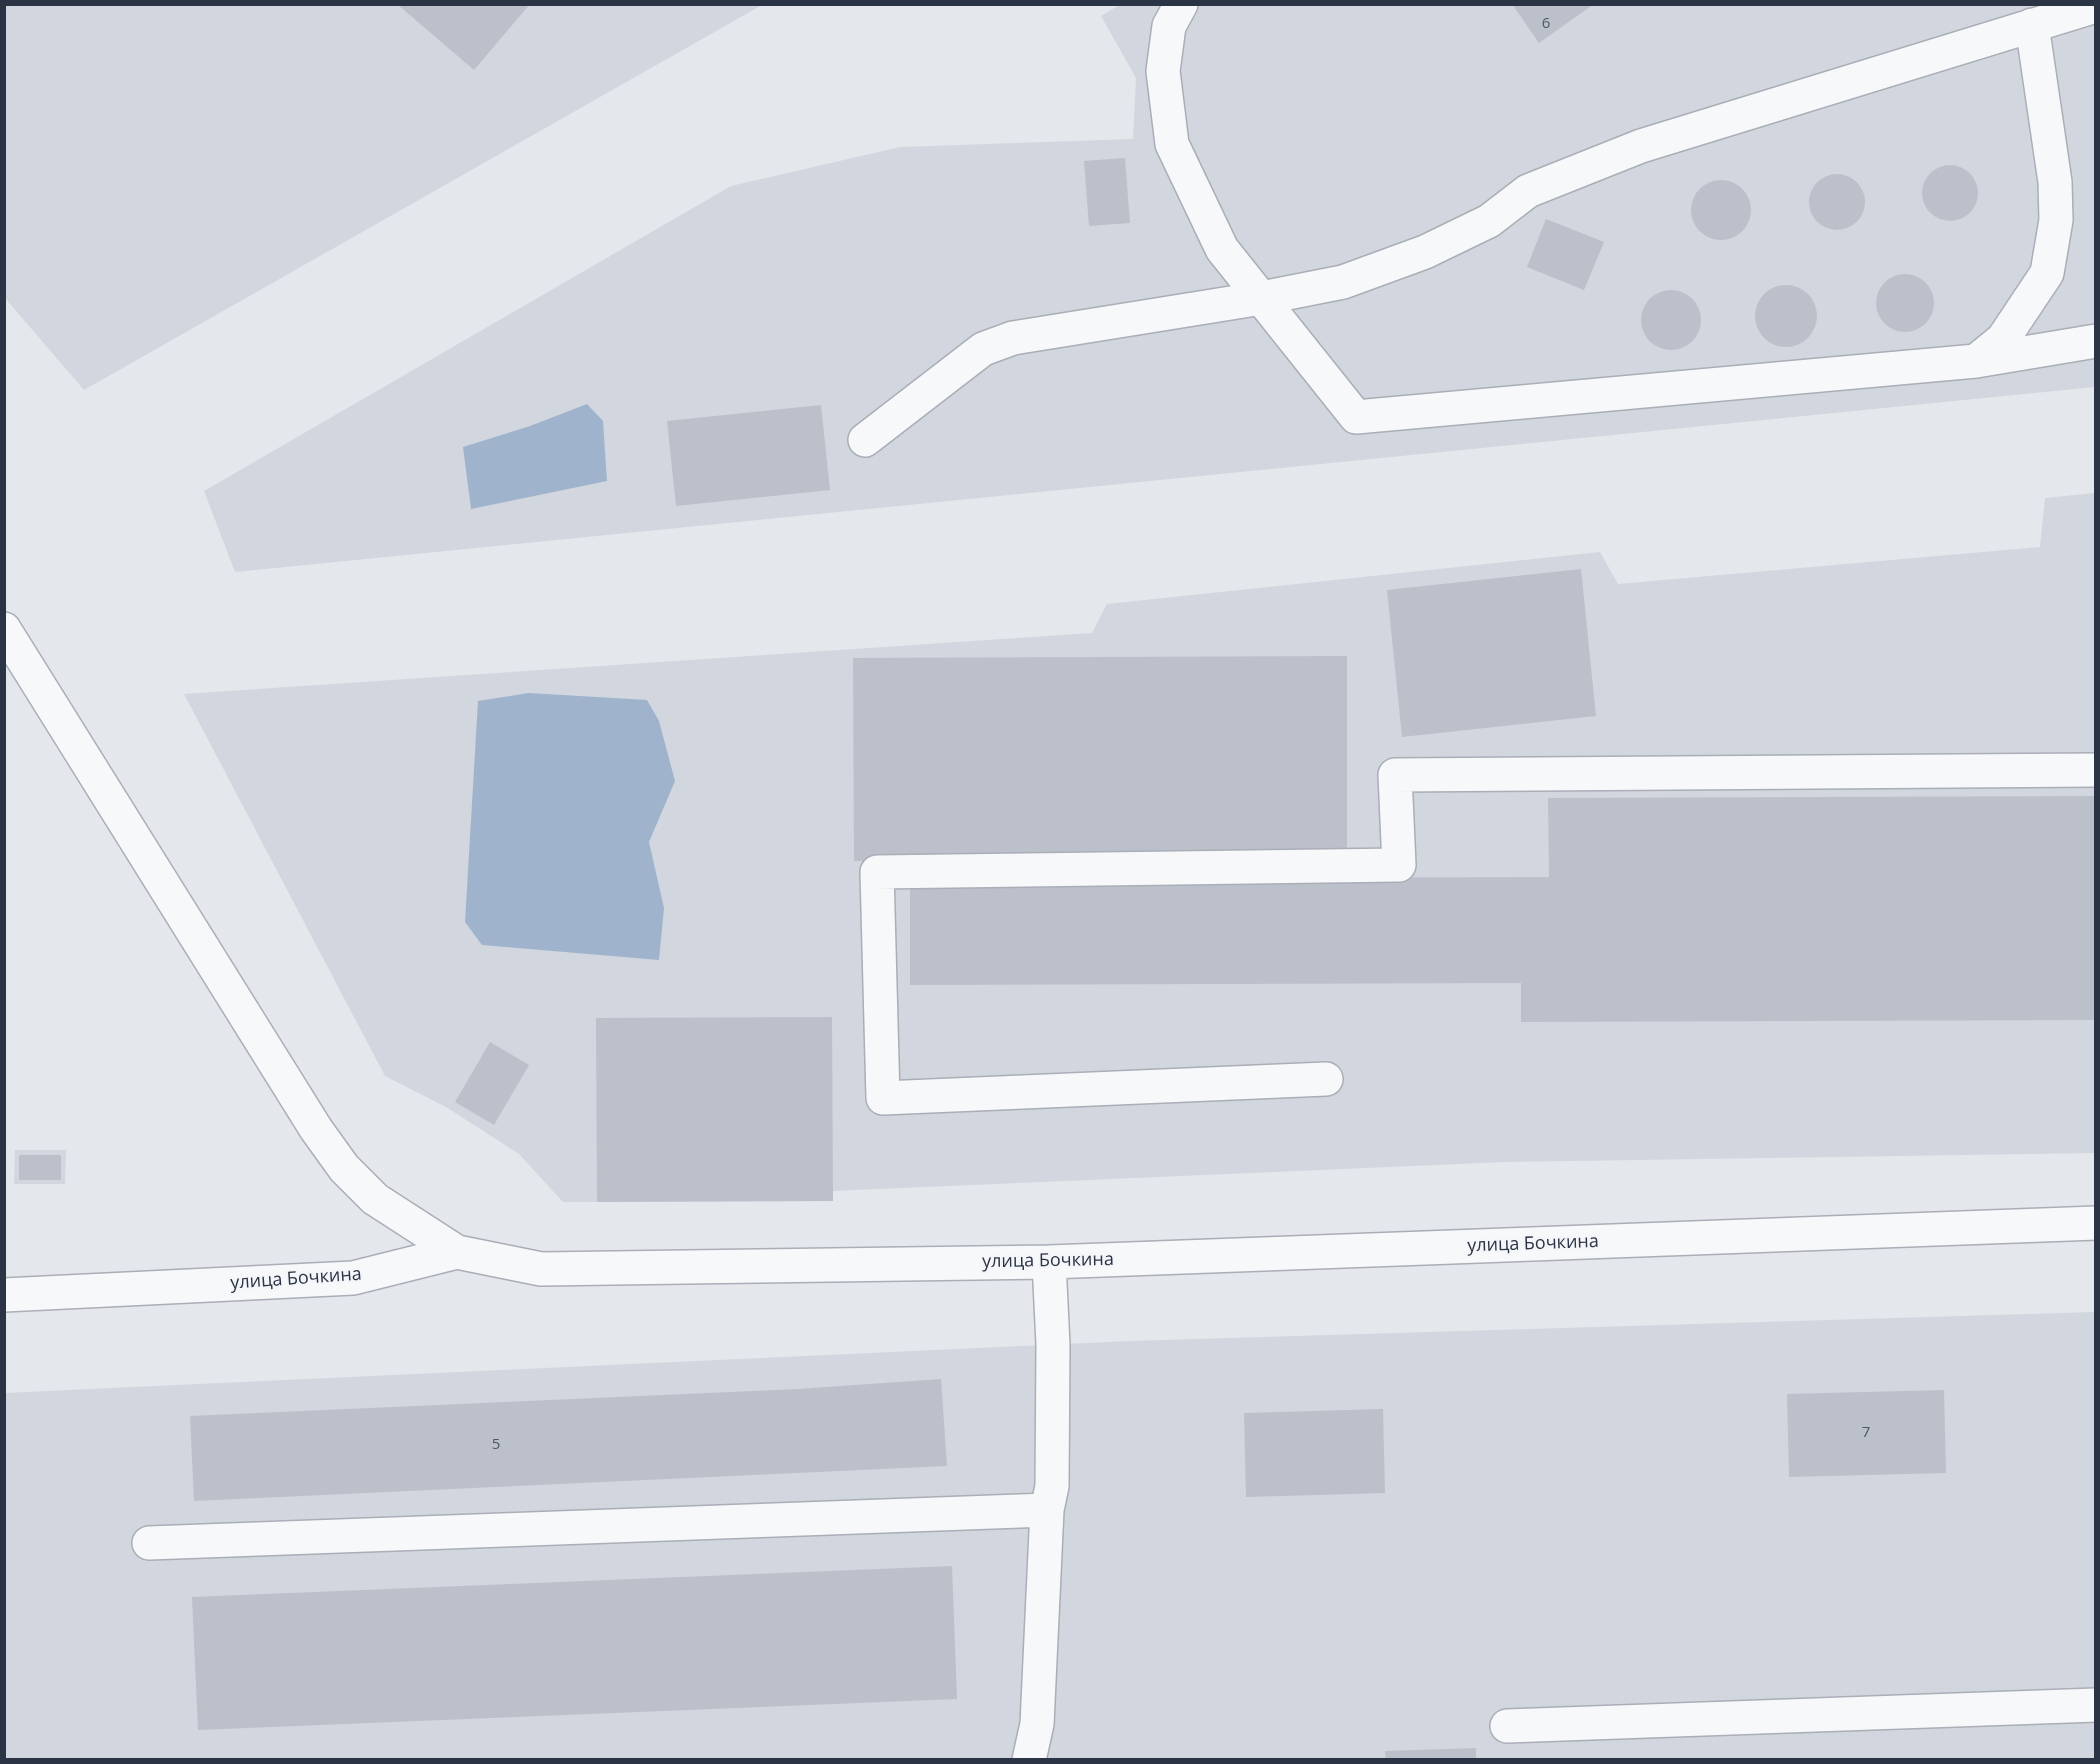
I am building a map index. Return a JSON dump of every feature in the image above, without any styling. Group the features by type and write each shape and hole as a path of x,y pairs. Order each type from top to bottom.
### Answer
{"street":[{"path":"1181,4 1169,26 1163,71 1172,144 1222,249 1356,417 1976,361 2096,341"},
{"path":"865,440 983,349 1013,338 1262,298 1343,282 1425,252 1489,221 1528,191 1641,146 2096,6"},
{"path":"1976,361 2003,339 2047,273 2054,231 2055,182 2032,25"},
{"path":"4,628 323,1138 344,1167 375,1199 457,1252"},
{"path":"1326,1079 883,1098 877,872 1399,865 1395,775 2096,770"},
{"name":"улица Бочкина","path":"4,1295 353,1278 457,1252 541,1269 1049,1262 2096,1223"},
{"path":"1029,1760 1037,1724 1047,1510 1052,1486 1053,1357 1049,1262"},
{"path":"149,1543 1047,1510"},
{"path":"1507,1726 2096,1705"}],"shaded area":[{"path":"4,5 762,5 84,390 5,298"},
{"path":"1119,5 2095,5 2095,387 235,572 204,491 731,186 900,147 1133,139 1136,78 1101,16"},
{"path":"2095,493 2095,1153 1505,1162 833,1191 833,1201 563,1202 519,1154 446,1107 385,1076 184,694 1092,633 1107,604 1600,552 1618,584 2040,547 2045,498"},
{"path":"15,1150 66,1150 65,1184 14,1184"},
{"path":"2095,1312 2095,1759 5,1759 4,1393 1130,1341"}],"water":[{"path":"587,404 603,421 607,481 471,509 463,447 530,426"},
{"path":"529,693 647,700 659,721 675,781 649,842 664,908 659,960 482,945 465,922 478,701"}],"building":[{"path":"397,4 530,4 474,70"},
{"path":"1512,4 1594,4 1539,43"},
{"path":"1125,158 1130,223 1089,226 1084,161"},
{"path":"1950,165 1961,167 1970,173 1976,182 1978,193 1976,204 1970,213 1961,219 1950,221 1939,219 1930,213 1924,204 1922,193 1924,182 1930,173 1939,167"},
{"path":"1831,174 1843,174 1853,178 1861,186 1865,202 1861,218 1853,226 1843,230 1831,230 1821,226 1813,218 1809,208 1809,196 1813,186 1821,178"},
{"path":"1715,180 1727,180 1738,185 1746,193 1751,210 1749,222 1738,235 1727,240 1715,240 1704,235 1696,227 1691,216 1691,204 1696,193 1704,185"},
{"path":"1546,219 1604,242 1584,290 1527,267"},
{"path":"1899,274 1911,274 1926,282 1934,297 1934,309 1926,324 1911,332 1899,332 1884,324 1876,309 1876,297 1884,282"},
{"path":"1780,285 1792,285 1808,294 1815,304 1817,316 1815,328 1808,338 1792,347 1780,347 1769,342 1760,333 1755,322 1755,310 1760,299 1769,290"},
{"path":"1671,290 1692,299 1701,320 1692,341 1671,350 1650,341 1641,320 1650,299"},
{"path":"821,405 830,490 676,506 667,421"},
{"path":"1581,569 1596,716 1402,737 1387,590"},
{"path":"1347,656 1347,859 854,861 853,658"},
{"path":"2096,796 2096,1020 1521,1022 1521,983 910,985 910,879 1549,877 1548,798"},
{"path":"832,1017 833,1201 597,1202 596,1018"},
{"path":"490,1042 529,1065 494,1125 455,1102"},
{"path":"19,1155 61,1155 61,1180 19,1180"},
{"path":"941,1379 947,1466 194,1501 190,1416 798,1389"},
{"path":"1944,1390 1946,1473 1789,1477 1787,1394"},
{"path":"1383,1409 1385,1493 1246,1497 1244,1413"},
{"path":"952,1566 957,1699 198,1730 192,1597"},
{"path":"1476,1748 1476,1760 1386,1760 1385,1751"}]}
